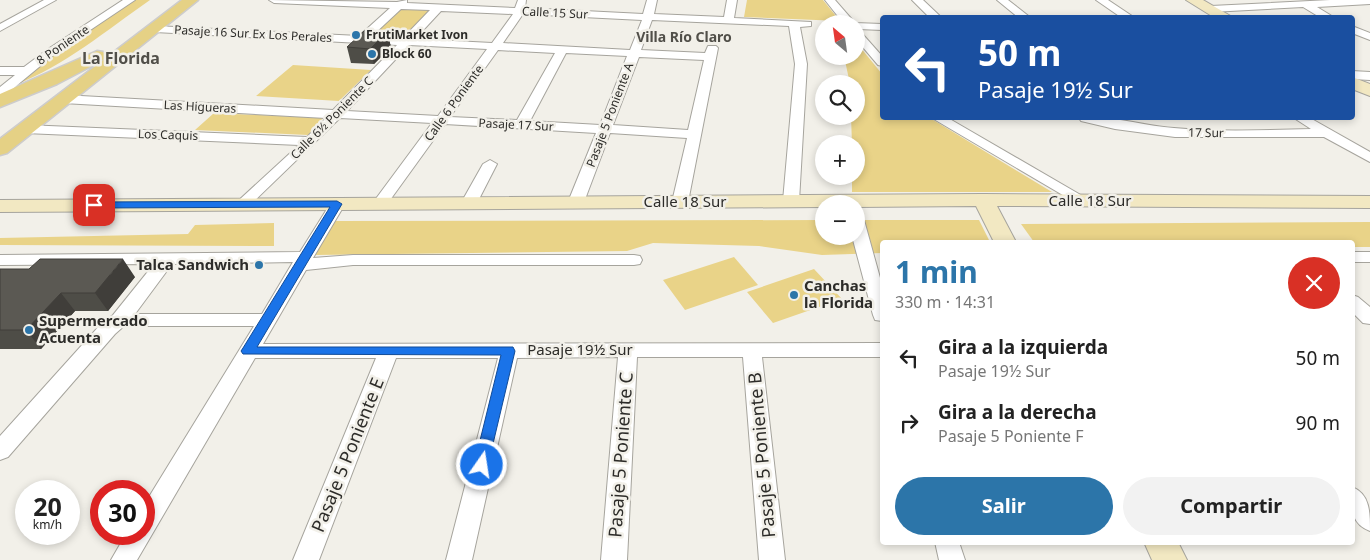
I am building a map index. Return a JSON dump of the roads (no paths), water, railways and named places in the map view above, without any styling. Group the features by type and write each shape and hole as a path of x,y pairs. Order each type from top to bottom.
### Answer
{"main road":[{"path":"0,130 170,0"},
{"path":"0,149 192,0"},
{"path":"1193,0 1222,15"},
{"path":"0,101 51,80 98,56"},
{"path":"1355,84 1370,92"},
{"name":"Calle 18 Sur","path":"986,207 1083,200 1370,202"},
{"name":"Calle 18 Sur","path":"0,206 244,204 333,210 380,204 791,201 815,204"},
{"path":"986,207 1003,240"},
{"name":"Calle 18 Sur","path":"865,210 986,207 1370,213"},
{"name":"Calle 18 Sur","path":"0,217 333,210 815,215"},
{"path":"1162,545 1170,560"}],"street":[{"path":"0,28 51,0"},
{"name":"8 Poniente","path":"0,93 25,71 130,0"},
{"name":"Calle 15 Sur","path":"274,0 402,3 438,8 521,6 647,18 801,24 801,64 791,201"},
{"name":"Pasaje 5 Poniente A","path":"576,202 634,53 652,0"},
{"path":"728,21 732,0"},
{"path":"830,0 842,15"},
{"path":"917,0 933,15"},
{"path":"1002,0 1022,15"},
{"path":"1101,0 1125,15"},
{"path":"1211,9 1370,1"},
{"path":"362,39 402,3"},
{"path":"1303,4 1324,15"},
{"name":"Calle 6 Poniente","path":"380,204 495,46 521,6"},
{"name":"Calle 6½ Poniente C","path":"244,204 337,114 438,8"},
{"path":"865,26 880,27"},
{"name":"Pasaje 16 Sur Ex Los Perales","path":"155,29 634,53 711,52 694,134"},
{"path":"1355,30 1370,37"},
{"path":"865,43 880,61"},
{"path":"521,125 563,49"},
{"path":"0,71 25,71"},
{"path":"1355,75 1370,76"},
{"name":"Las Higueras","path":"63,99 337,114"},
{"name":"Pasaje 17 Sur","path":"337,114 694,134"},
{"path":"943,120 1083,200"},
{"name":"17 Sur","path":"1094,120 1128,128 1180,133 1328,133"},
{"path":"1304,120 1370,158"},
{"name":"Los Caquis","path":"25,129 310,141"},
{"path":"680,202 694,134"},
{"path":"469,203 490,164"},
{"path":"155,507 333,210"},
{"path":"865,235 875,257 880,298"},
{"path":"1355,257 1370,257"},
{"path":"0,451 10,426 108,329 120,320 167,258"},
{"path":"0,260 167,258 303,261 634,260"},
{"path":"1355,304 1370,318"},
{"path":"120,320 268,320"},
{"name":"Pasaje 5 Poniente C","path":"614,560 628,350"},
{"name":"Pasaje 5 Poniente B","path":"752,350 772,560"},
{"name":"Pasaje 19½ Sur","path":"248,351 880,350"},
{"name":"Pasaje 5 Poniente E","path":"306,560 390,351"},
{"path":"459,560 508,351"},
{"path":"1355,501 1370,520"},
{"path":"124,560 133,545"},
{"path":"948,545 952,560"}],"place":[{"name":"FrutiMarket Ivon","path":"356,35"},
{"name":"Block 60","path":"372,54"},
{"name":"Talca Sandwich","path":"259,265"},
{"name":"Canchas la Florida","path":"794,295"},
{"name":"Supermercado Acuenta","path":"29,330"}],"district":[{"name":"Villa Río Claro","path":"684,37"},
{"name":"La Florida","path":"121,58"}]}
